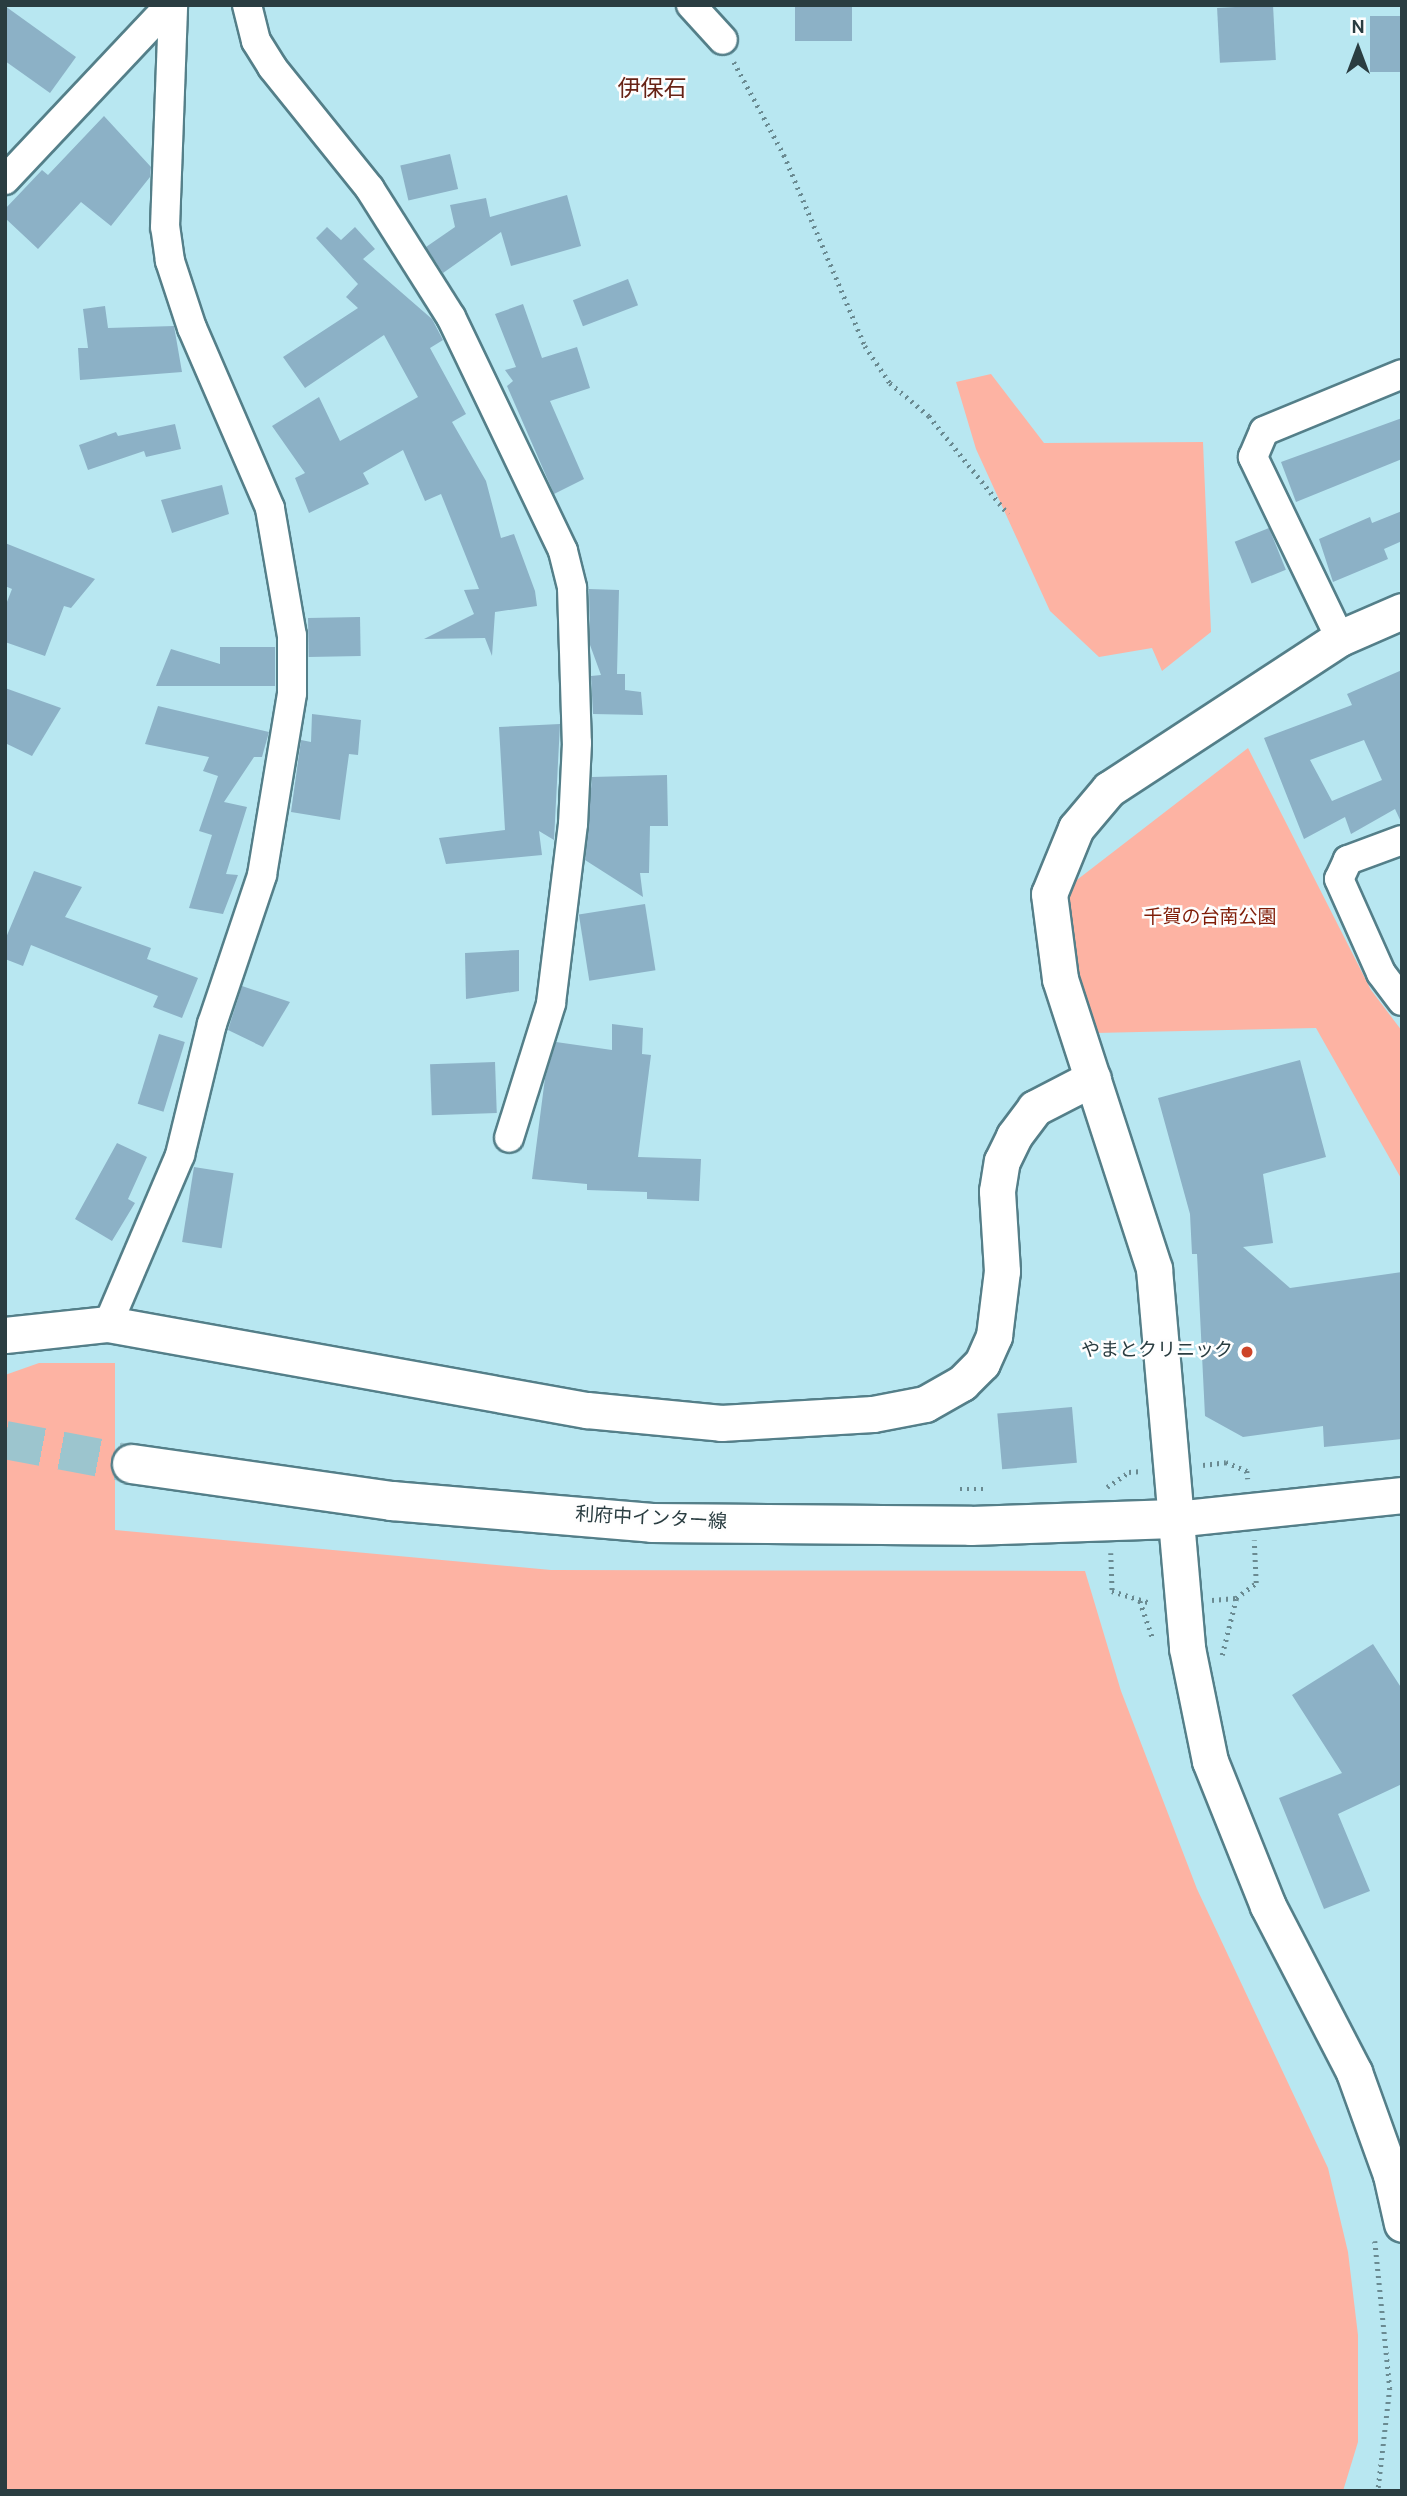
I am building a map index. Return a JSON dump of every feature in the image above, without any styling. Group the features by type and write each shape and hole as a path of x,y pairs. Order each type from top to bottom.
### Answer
{"main road":[{"name":"利府中インター線","path":"132,1464 392,1502 652,1523 971,1526 1174,1519"}],"street":[{"path":"5,180 172,5"},
{"path":"108,1324 180,1155 212,1024 262,875 292,693 292,636 270,508 192,328 170,261 165,226 172,5"},
{"path":"247,5 256,41 272,67 370,190 451,317 563,551 572,601 573,824 551,1004 509,1138"},
{"path":"691,5 723,40"},
{"path":"1340,638 1253,457 1264,431 1402,374"},
{"path":"1388,2229 1391,2175 1354,2071 1268,1906 1210,1760 1187,1648 1154,1269 1050,935 1049,894 1076,828 1109,789 1340,638 1402,611"},
{"path":"1402,840 1348,860 1339,879 1381,973 1402,1001"},
{"path":"5,1335 108,1324 355,1371 652,1418 792,1422 925,1404 962,1383 982,1363 994,1336 1002,1271 997,1191 1002,1161 1014,1136 1035,1108 1093,1078"},
{"path":"1174,1519 1402,1495"}],"path":[{"path":"723,40 784,155 865,346 890,383 929,416 1008,514"},
{"path":"1211,1464 1227,1462 1247,1471 1248,1485"},
{"path":"1095,1487 1109,1487 1129,1472 1144,1471"},
{"path":"957,1489 998,1489"},
{"path":"1206,1601 1236,1598 1256,1583 1254,1541"},
{"path":"1110,1550 1112,1591 1157,1603"},
{"path":"1220,1663 1236,1598"},
{"path":"1140,1600 1156,1648"},
{"path":"1378,2491 1390,2388 1388,2229"}],"green space":[{"path":"991,374 1044,443 1203,442 1211,632 1162,671 1152,648 1099,657 1050,611 976,449 956,382"},
{"name":"千賀の台南公園","path":"1248,748 1371,990 1402,1031 1402,1180 1316,1028 1095,1033 1061,928 1069,886"},
{"path":"39,1363 115,1363 115,1530 551,1570 1085,1571 1121,1691 1197,1889 1328,2168 1348,2252 1358,2335 1358,2442 1343,2491 5,2491 5,1375"}],"building":[{"path":"795,5 852,5 852,41 795,41"},
{"path":"1273,5 1276,60 1220,63 1217,8"},
{"path":"5,6 76,57 50,93 5,61"},
{"path":"1370,16 1402,16 1402,72 1370,72"},
{"path":"104,116 151,167 150,177 111,226 81,202 38,249 5,218 5,209 42,170 48,175"},
{"path":"450,154 458,189 408,201 400,165"},
{"path":"567,195 581,246 511,266 501,232 443,273 426,247 455,227 450,205 486,198 490,217"},
{"path":"327,227 341,240 355,227 375,249 363,259 432,319 443,340 430,348 466,414 452,422 486,481 501,538 514,534 535,591 537,606 495,612 492,656 485,638 424,639 474,614 464,590 479,589 441,494 425,501 403,450 363,473 369,484 309,513 295,478 305,473 272,426 319,397 340,441 418,397 384,335 305,388 283,357 358,308 346,297 358,284 316,238"},
{"path":"628,279 638,305 583,326 573,300"},
{"path":"523,304 542,358 577,347 590,388 550,401 584,479 554,494 507,386 513,381 505,370 516,367 495,314"},
{"path":"105,306 108,328 174,326 182,372 80,380 78,348 88,348 83,309"},
{"path":"1402,418 1402,459 1296,502 1281,462"},
{"path":"175,424 181,449 146,457 144,451 88,470 79,445 116,432 118,436"},
{"path":"222,485 229,514 172,533 161,500"},
{"path":"1402,511 1402,541 1384,549 1388,559 1333,582 1319,539 1370,517 1372,523"},
{"path":"1269,528 1286,570 1252,584 1235,542"},
{"path":"5,543 95,579 71,608 64,606 45,656 5,642 5,607 12,589 5,586"},
{"path":"589,589 619,590 617,674 625,674 625,690 641,692 643,715 593,714 591,676 601,675 590,645"},
{"path":"360,617 361,656 309,657 308,618"},
{"path":"220,647 275,647 275,686 156,686 171,649 220,664"},
{"path":"1402,670 1402,824 1395,809 1351,834 1345,817 1304,839 1264,738 1352,705 1347,694","holes":["1364,740 1382,780 1332,801 1310,760"]},
{"path":"5,688 61,708 32,756 5,743"},
{"path":"158,706 269,732 262,757 254,757 224,802 247,807 226,874 238,875 223,914 189,908 212,835 199,831 218,776 203,771 209,757 145,744"},
{"path":"312,714 361,720 358,755 349,754 340,820 291,812 301,740 311,742"},
{"path":"560,724 554,840 539,831 542,855 446,864 439,838 505,830 499,727"},
{"path":"667,775 668,826 650,826 649,873 640,873 643,897 585,860 592,777"},
{"path":"34,871 82,887 65,917 151,948 147,959 198,978 182,1018 153,1007 158,996 31,945 23,966 5,959 5,940"},
{"path":"645,904 655,970 589,981 579,914"},
{"path":"519,950 519,991 466,999 465,953"},
{"path":"242,986 290,1002 263,1047 228,1030"},
{"path":"612,1024 643,1028 642,1054 651,1055 638,1157 701,1159 699,1201 647,1199 647,1192 587,1190 587,1184 532,1179 545,1078 556,1042 612,1050"},
{"path":"159,1034 185,1042 163,1112 138,1104"},
{"path":"1300,1060 1326,1157 1263,1174 1273,1243 1243,1247 1290,1288 1402,1272 1402,1439 1324,1447 1323,1426 1243,1437 1205,1416 1197,1254 1192,1254 1190,1214 1158,1098"},
{"path":"495,1062 497,1113 432,1115 430,1064"},
{"path":"117,1143 147,1157 128,1199 135,1203 112,1241 75,1219"},
{"path":"194,1167 234,1173 222,1248 182,1242"},
{"path":"1072,1407 1077,1463 1002,1469 997,1414"},
{"path":"1373,1644 1402,1689 1402,1784 1338,1814 1370,1891 1324,1909 1279,1798 1342,1773 1292,1695"}],"tunnel":[{"path":"5,1440 132,1464"}],"place":[{"name":"やまとクリニック","path":"1247,1352"}],"district":[{"name":"伊保石","path":"652,91"}]}
